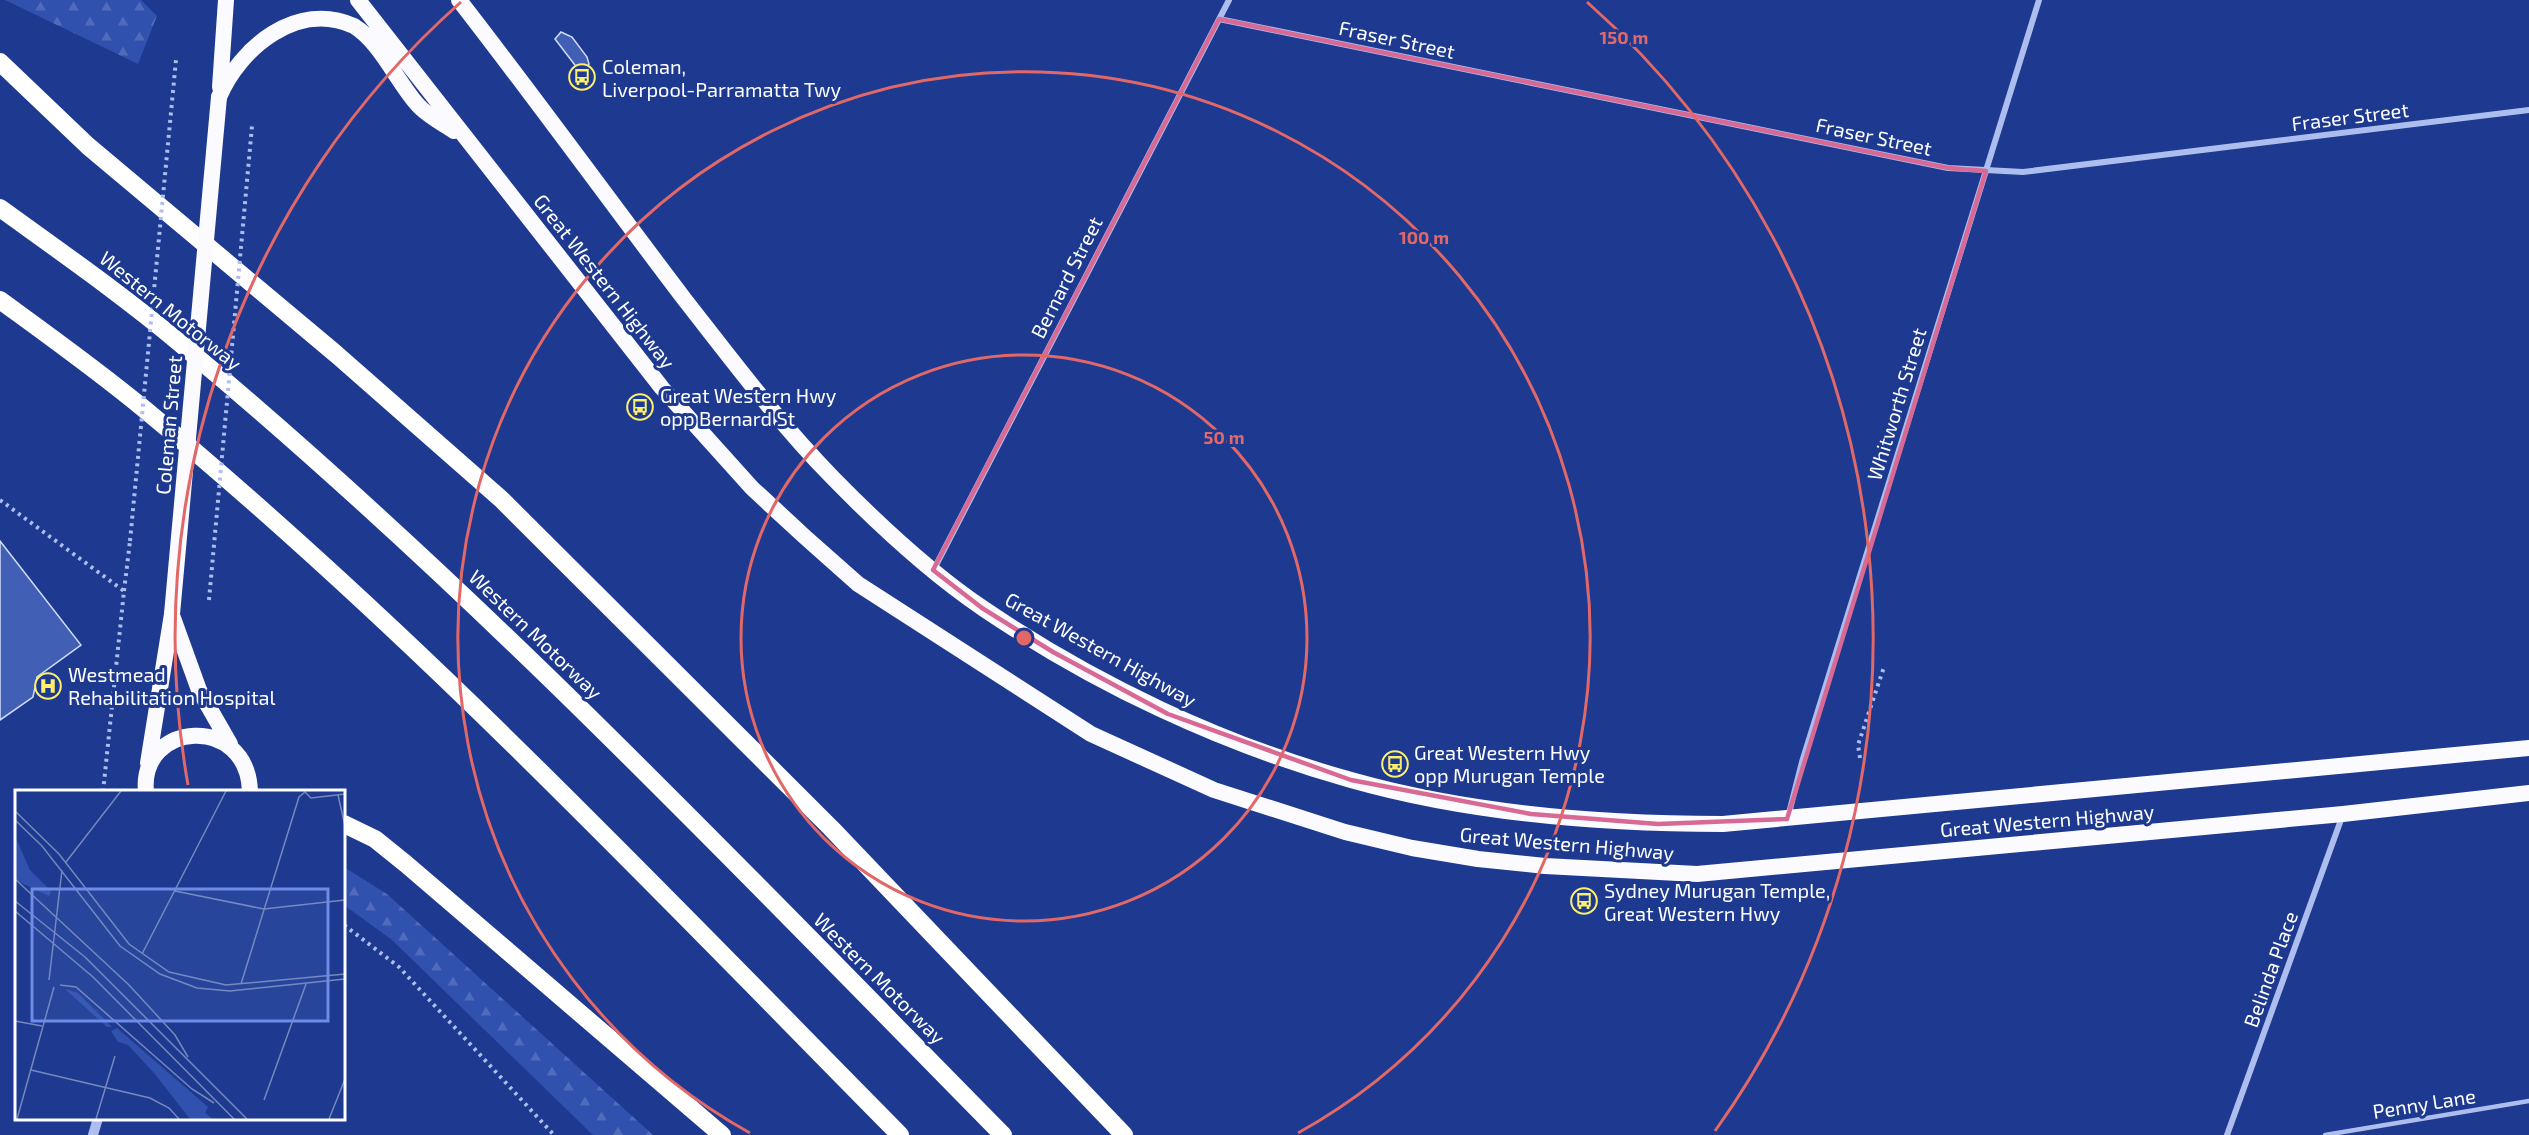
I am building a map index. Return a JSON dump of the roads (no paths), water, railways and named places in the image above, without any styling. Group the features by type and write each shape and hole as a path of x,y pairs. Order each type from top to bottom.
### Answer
{"highway":[{"name":"Coleman Street","path":"145,787 172,614 226,0"},
{"name":"Great Western Highway","path":"358,0 662,388 752,488 849,576 1091,734 1214,790 1345,832 1434,852 1545,866 1697,874 2343,813 2529,793"},
{"name":"Great Western Highway","path":"459,0 743,374 831,477 933,570 982,608 1053,652 1168,714 1351,780 1428,798 1531,814 1658,824 1723,824 1787,819 2529,748"},
{"name":"Coleman Street","path":"219,97 231,72 264,35 294,18 321,16 354,26 374,46 418,106 470,142"},
{"path":"0,62 88,146 336,354 501,498 823,819 1124,1135"},
{"name":"Western Motorway","path":"0,208 179,342 360,498 576,703 1003,1135"},
{"path":"0,300 140,406 341,581 523,753 900,1135"},
{"name":"Coleman Street","path":"172,614 199,690 232,746 243,760 250,777 250,790"},
{"path":"145,787 149,765 160,750 175,740 204,734 219,738 232,746"},
{"path":"345,824 375,839 406,864 722,1135"}],"street":[{"name":"Bernard Street","path":"933,570 1229,0"},
{"name":"Whitworth Street","path":"1787,819 1802,762 2039,0"},
{"name":"Fraser Street","path":"1219,19 1948,168 1986,171 2023,172 2529,110"},
{"name":"Belinda Place","path":"2227,1135 2343,813"},
{"path":"93,1135 98,1120"}],"lane":[{"name":"Penny Lane","path":"2325,1135 2529,1101"}],"place":[{"name":"Coleman, Liverpool-Parramatta Twy","path":"582,77"},
{"name":"Great Western Hwy opp Bernard St","path":"640,407"},
{"name":"Westmead Rehabilitation Hospital","path":"48,686"},
{"name":"Great Western Hwy opp Murugan Temple","path":"1395,764"},
{"name":"Sydney Murugan Temple, Great Western Hwy","path":"1584,901"}]}
